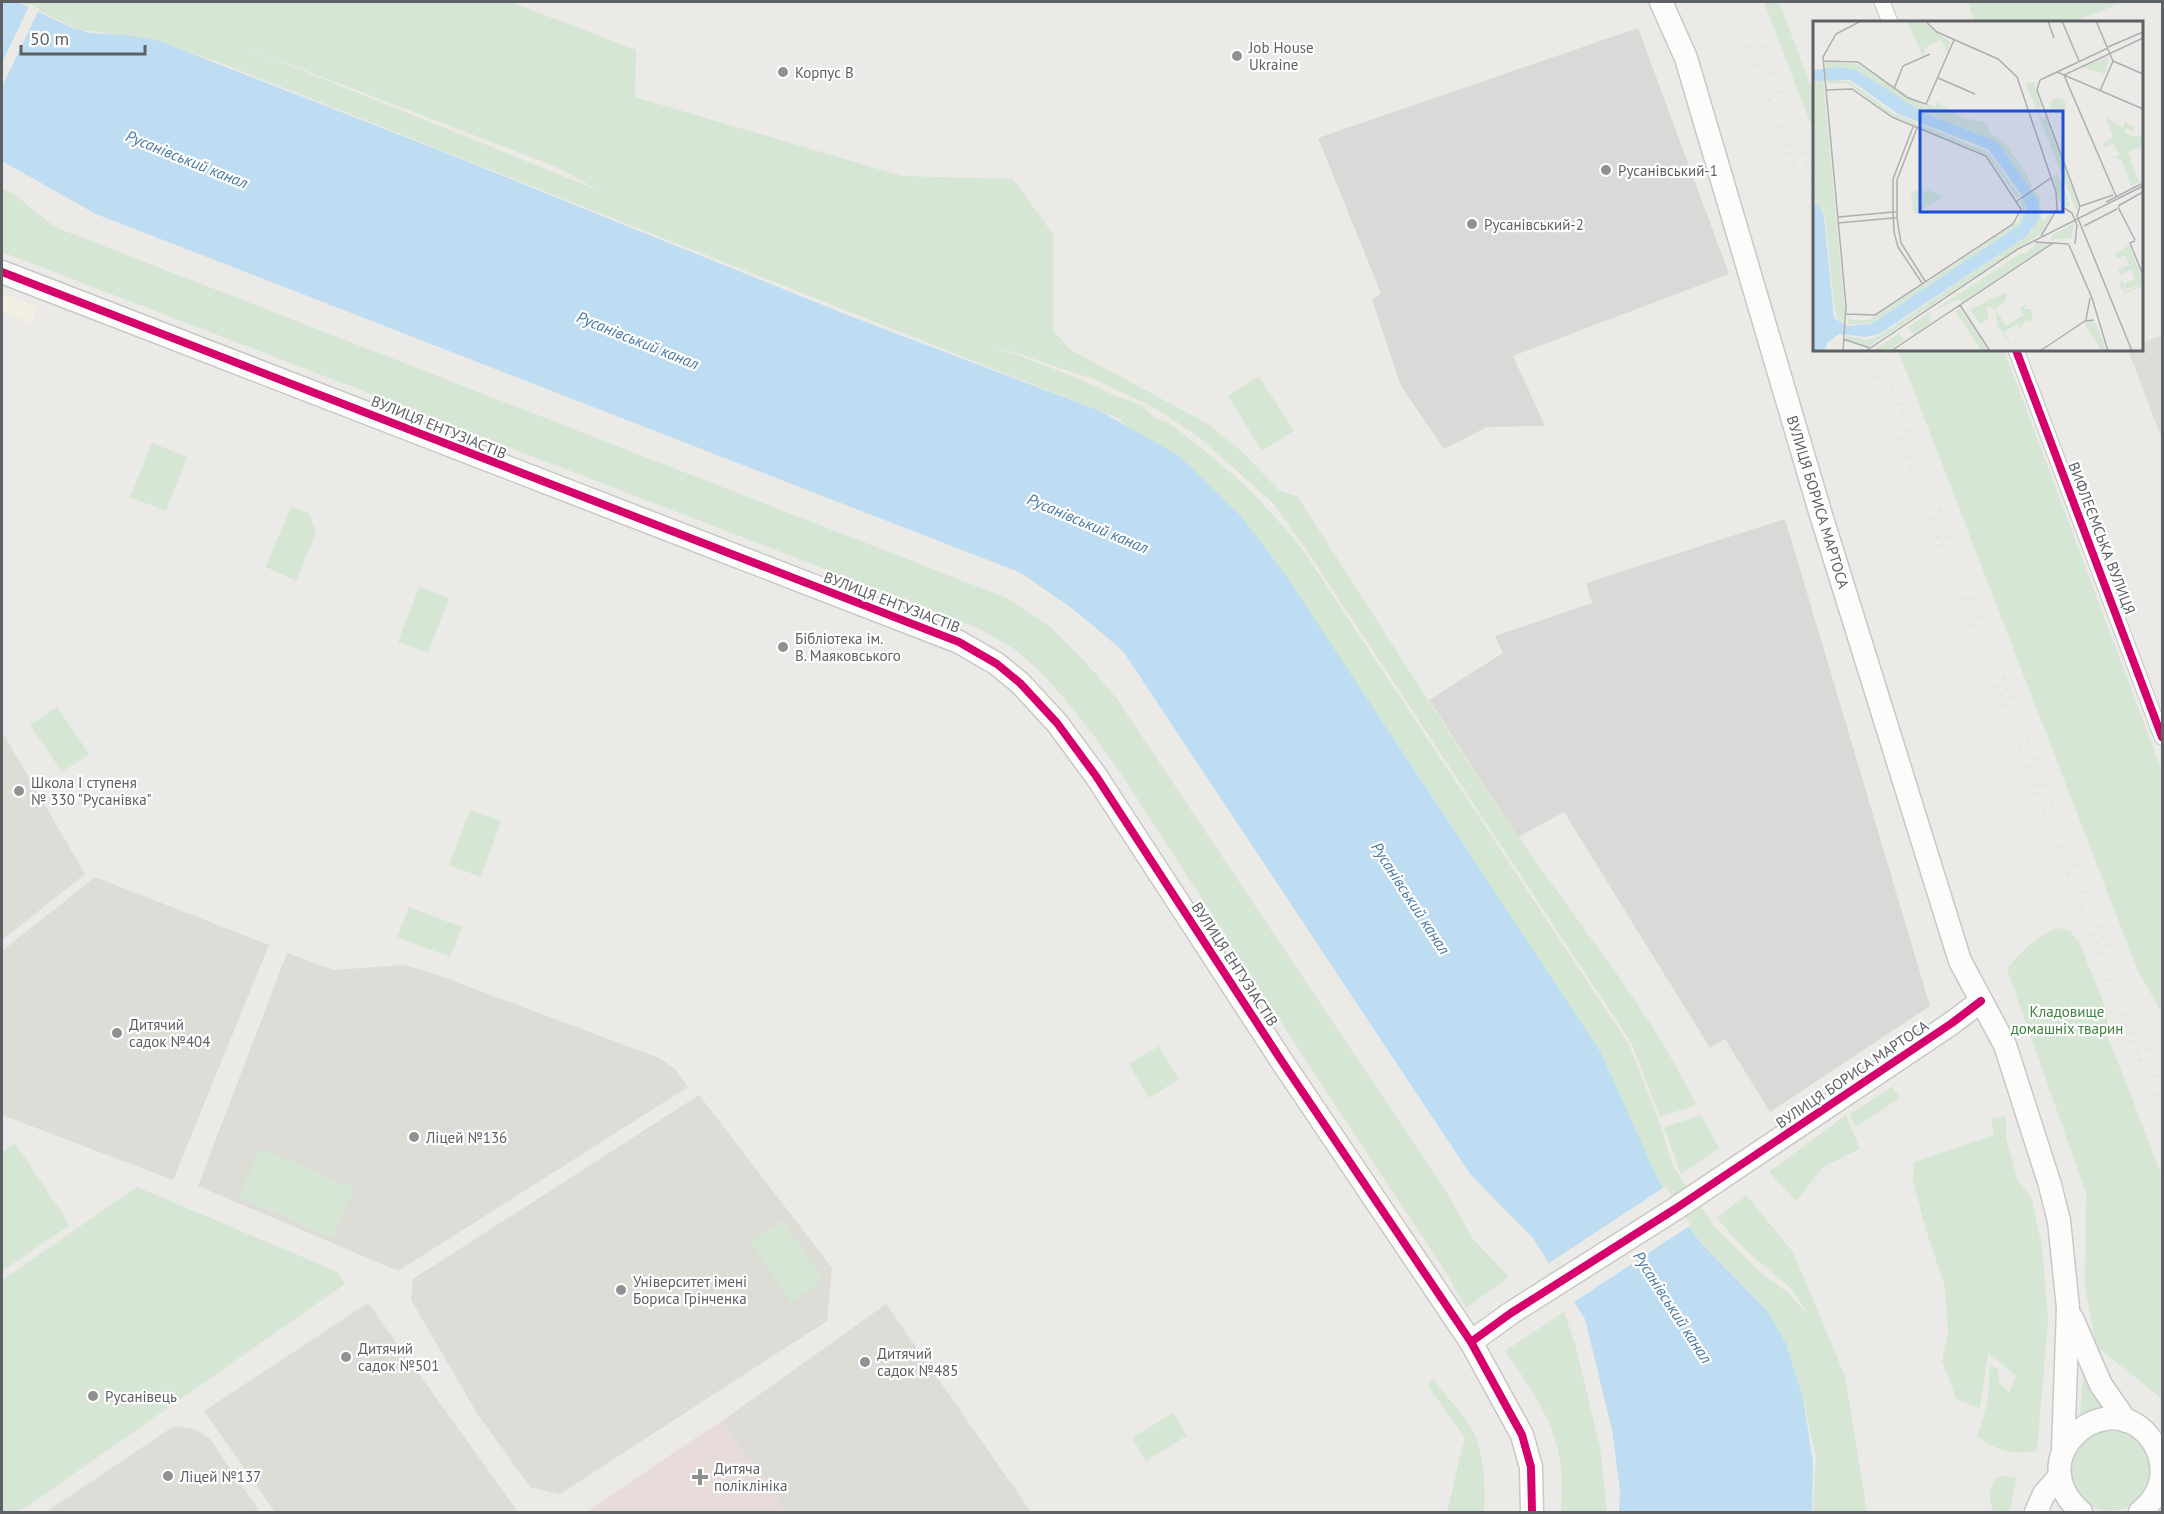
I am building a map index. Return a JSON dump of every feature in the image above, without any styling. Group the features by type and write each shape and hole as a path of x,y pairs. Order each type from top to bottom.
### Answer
{"street":[{"name":"ВУЛИЦЯ БОРИСА МАРТОСА","path":"1661,2 1686,58 1821,515 1960,961 2005,1045 2050,1185 2061,1231 2068,1308 2063,1451 2060,1476"},
{"path":"1882,2 1890,21"},
{"name":"ВУЛИЦЯ ЕНТУЗІАСТІВ","path":"2,272 959,642 997,664 1020,682 1057,723 1106,791 1290,1073 1471,1342 1522,1435 1531,1467 1532,1512"},
{"name":"ВИФЛЕЄМСЬКА ВУЛИЦЯ","path":"2016,351 2163,736"},
{"name":"ВУЛИЦЯ БОРИСА МАРТОСА","path":"1471,1342 1511,1313 1738,1167 1952,1023 1981,1001"},
{"name":"ВУЛИЦЯ БОРИСА МАРТОСА","path":"2068,1308 2101,1385 2134,1425 2153,1441 2160,1456 2162,1473 2159,1490 2150,1504 2140,1512"},
{"path":"2063,1451 2071,1438 2082,1428 2096,1421 2111,1419 2134,1425 2163,1437"},
{"path":"2036,1512 2044,1494 2060,1476"},
{"path":"2060,1476 2063,1491 2071,1504 2081,1512"},
{"path":"2152,1512 2163,1512"}],"shaded area":[{"path":"1638,28 1729,274 1513,356 1545,426 1487,427 1444,449 1401,386 1372,300 1381,293 1318,138"},
{"path":"2,293 38,307 31,323 2,312"},
{"path":"2162,335 2162,439 2128,351 2143,351 2143,343"},
{"path":"1785,519 1930,1006 1770,1112 1725,1039 1710,1048 1564,812 1518,837 1429,700 1503,653 1495,636 1592,603 1586,583"},
{"name":"Школа І ступеня № 330 \"Русанівка\"","path":"2,735 85,874 2,940"},
{"name":"Дитячий садок №404","path":"95,877 269,945 173,1180 2,1115 2,951"},
{"name":"Ліцей №136","path":"287,953 334,970 404,965 432,973 659,1058 675,1069 688,1087 398,1271 198,1186"},
{"name":"Університет імені Бориса Грінченка","path":"699,1095 832,1268 827,1321 560,1494 531,1488 478,1415 411,1300 413,1279"},
{"name":"Дитячий садок №501","path":"368,1303 518,1512 275,1512 204,1411"},
{"name":"Дитячий садок №485","path":"886,1304 1031,1512 786,1512 722,1421"},
{"name":"Дитяча поліклініка","path":"722,1421 786,1512 586,1512 691,1441"},
{"name":"Ліцей №137","path":"174,1426 195,1429 210,1439 260,1512 46,1512"}],"green space":[{"path":"21,2 511,2 636,50 635,97 902,176 1013,179 1053,234 1053,330 1069,349 1208,424 1241,451 1280,491 1297,496 1490,794 1657,1034 1696,1105 1660,1117 1632,1044 1306,549 1274,504 1199,437 1155,408 1096,380 983,342 1141,405 1156,419 1167,422 1241,482 1305,553 1629,1045 1657,1116 1673,1166 1715,1227 1760,1272 1788,1293 1810,1317 1791,1288 1744,1249 1717,1218 1746,1195 1793,1252 1845,1376 1867,1512 1813,1512 1816,1458 1803,1398 1786,1343 1764,1306 1705,1247 1679,1215 1657,1177 1597,1048 1288,579 1245,522 1178,455 1126,426 1120,419 216,61 146,39 78,29","holes":["234,43 557,167 600,191"]},
{"path":"1764,2 1779,2 1813,91 1813,129"},
{"path":"1968,2 2125,2 2075,21 1975,21"},
{"path":"2,188 15,195 55,227 1007,598 1048,625 1088,665 1117,699 1447,1193 1473,1239 1509,1277 1466,1308 1447,1274 1122,775 1087,726 1061,695 1018,652 978,628 2,252"},
{"path":"1898,351 2004,351 2162,771 2162,1013 2138,971"},
{"path":"1259,376 1294,431 1262,451 1228,396"},
{"path":"152,443 187,457 166,511 130,497"},
{"path":"291,506 309,513 316,533 296,581 266,567"},
{"path":"419,587 449,598 428,653 398,642"},
{"path":"57,707 89,754 62,772 30,725"},
{"path":"470,810 501,821 481,877 449,865"},
{"path":"409,907 462,927 450,957 397,937"},
{"name":"Кладовище домашніх тварин","path":"2057,928 2069,930 2079,942 2107,1012 2108,1037 2162,1176 2162,1399 2096,1346 2085,1287 2086,1193 2007,969 2029,945"},
{"path":"1159,1046 1179,1079 1149,1098 1129,1064"},
{"path":"1892,1087 1900,1098 1856,1127 1850,1114"},
{"path":"1701,1115 1719,1148 1681,1174 1664,1127"},
{"path":"1846,1115 1860,1149 1823,1167 1796,1201 1769,1172"},
{"path":"2006,1116 2006,1138 2017,1178 2032,1199 2042,1247 2048,1320 2037,1451 2019,1453 1998,1449 1977,1436 1987,1402 1989,1366 1998,1369 1999,1382 2009,1393 2016,1376 1988,1353 1980,1408 1957,1400 1942,1361 1948,1332 1945,1287 1913,1182 1914,1162 1994,1135 1991,1119"},
{"path":"15,1143 70,1225 2,1271 2,1152"},
{"path":"260,1148 354,1188 332,1238 239,1197"},
{"name":"Русанівець","path":"137,1187 338,1272 345,1284 25,1508 18,1512 2,1512 2,1280"},
{"path":"782,1220 823,1280 791,1302 750,1242"},
{"path":"1564,1312 1575,1344 1600,1447 1607,1512 1561,1512 1560,1464 1550,1426 1542,1408 1505,1351"},
{"path":"2083,1374 2103,1407 2080,1414"},
{"path":"1433,1379 1474,1433 1483,1472 1484,1512 1447,1512 1465,1437 1427,1385"},
{"path":"1173,1413 1187,1436 1146,1461 1132,1438"},
{"path":"2103,1431 2119,1431 2140,1442 2151,1463 2151,1479 2140,1500 2119,1511 2103,1511 2089,1505 2077,1493 2071,1479 2071,1463 2077,1449 2089,1437"},
{"path":"2004,1476 2017,1478 2009,1512 1993,1512 1989,1493 1995,1479"}],"water":[{"name":"Русанівський канал","path":"2,2 18,2 66,25 90,33 124,35 159,41 446,153 850,316 1100,411 1178,455 1241,516 1285,574 1601,1053 1657,1177 1675,1209 1702,1244 1766,1309 1786,1343 1803,1398 1813,1462 1812,1512 1619,1512 1620,1490 1612,1430 1585,1319 1532,1237 1470,1174 1123,651 1073,609 1021,573 96,214 2,161"}],"pier":[{"path":"30,4 39,9 2,87 2,63"},
{"path":"1666,1186 1691,1225 1571,1304 1546,1265"}],"railway":[{"path":"1731,2 1813,213"},
{"path":"1745,2 1813,179"},
{"path":"1866,351 2162,1115"},
{"path":"1878,351 2111,958"},
{"path":"2139,1031 2162,1089"}],"cycle path":[{"path":"2,272 959,642 997,664 1020,683 1057,723 1096,776 1283,1063 1471,1342 1522,1435 1531,1467 1532,1512"},
{"path":"2016,351 2162,737"},
{"path":"1471,1342 1511,1313 1675,1209 1952,1023 1981,1001"}],"place":[{"name":"Job House Ukraine","path":"1237,56"},
{"name":"Корпус В","path":"783,72"},
{"name":"Русанівський-1","path":"1606,170"},
{"name":"Русанівський-2","path":"1472,224"},
{"name":"Бібліотека ім. В. Маяковського","path":"783,647"},
{"name":"Школа І ступеня № 330 \"Русанівка\"","path":"19,791"},
{"name":"Дитячий садок №404","path":"117,1033"},
{"name":"Ліцей №136","path":"414,1137"},
{"name":"Університет імені Бориса Грінченка","path":"621,1290"},
{"name":"Дитячий садок №501","path":"346,1357"},
{"name":"Дитячий садок №485","path":"865,1362"},
{"name":"Русанівець","path":"93,1396"},
{"name":"Ліцей №137","path":"168,1476"},
{"name":"Дитяча поліклініка","path":"700,1477"}]}
